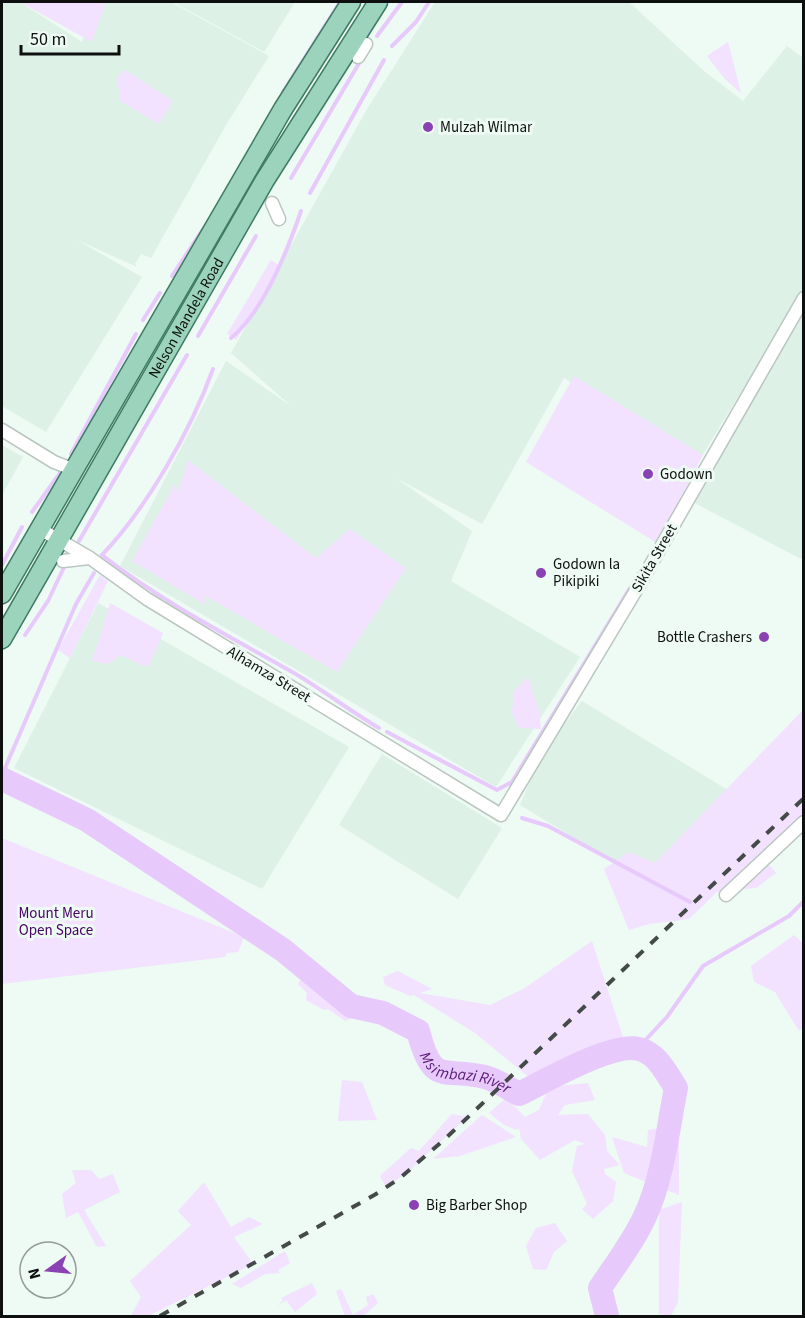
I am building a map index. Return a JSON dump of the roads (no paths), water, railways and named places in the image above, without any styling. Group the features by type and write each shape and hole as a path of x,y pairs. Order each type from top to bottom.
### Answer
{"main road":[{"name":"Nelson Mandela Road","path":"2,594 283,109 351,2"},
{"name":"Nelson Mandela Road","path":"2,639 266,180 378,2"}],"street":[{"path":"358,57 366,44"},
{"path":"272,203 279,219"},
{"name":"Sikita Street","path":"501,814 635,592 804,298"},
{"path":"2,430 54,462 75,470"},
{"name":"Alhamza Street","path":"40,529 90,558 147,599 501,814"},
{"path":"63,561 90,558"},
{"path":"726,895 804,822"}],"waterway":[{"path":"283,92 340,2"},
{"path":"377,36 402,2"},
{"path":"392,46 416,22 429,2"},
{"path":"291,178 361,60"},
{"path":"310,193 384,60"},
{"path":"231,338 254,313 264,297 289,244 301,211"},
{"path":"172,276 209,220"},
{"path":"198,336 256,236"},
{"path":"143,320 160,293"},
{"path":"71,454 136,334"},
{"path":"79,541 187,355"},
{"path":"213,369 193,417 166,467 135,515 102,555 172,603 294,673 379,728"},
{"path":"32,512 60,473"},
{"path":"2,565 22,527"},
{"path":"25,635 48,601 66,563"},
{"path":"387,732 497,790 512,782 641,570"},
{"path":"2,775 76,604 94,573"},
{"name":"Msimbazi River","path":"2,779 87,820 283,950 351,1006 383,1013 418,1031 429,1060 434,1068 441,1071 485,1077 519,1094 578,1064 612,1051 627,1048 639,1049 651,1055 661,1065 676,1088 661,1168 652,1200 636,1234 600,1288 607,1316"},
{"path":"522,818 548,826 690,902"},
{"path":"638,1048 667,1017 703,966 789,916 804,901"}],"railway":[{"path":"160,1316 376,1194 400,1178 446,1138 804,798"}],"place":[{"name":"Mulzah Wilmar","path":"428,127"},
{"name":"Godown","path":"648,474"},
{"name":"Godown la Pikipiki","path":"541,573"},
{"name":"Bottle Crashers","path":"764,637"},
{"name":"Big Barber Shop","path":"414,1205"}],"park label":[{"name":"Mount Meru Open Space","path":"56,922"}]}
